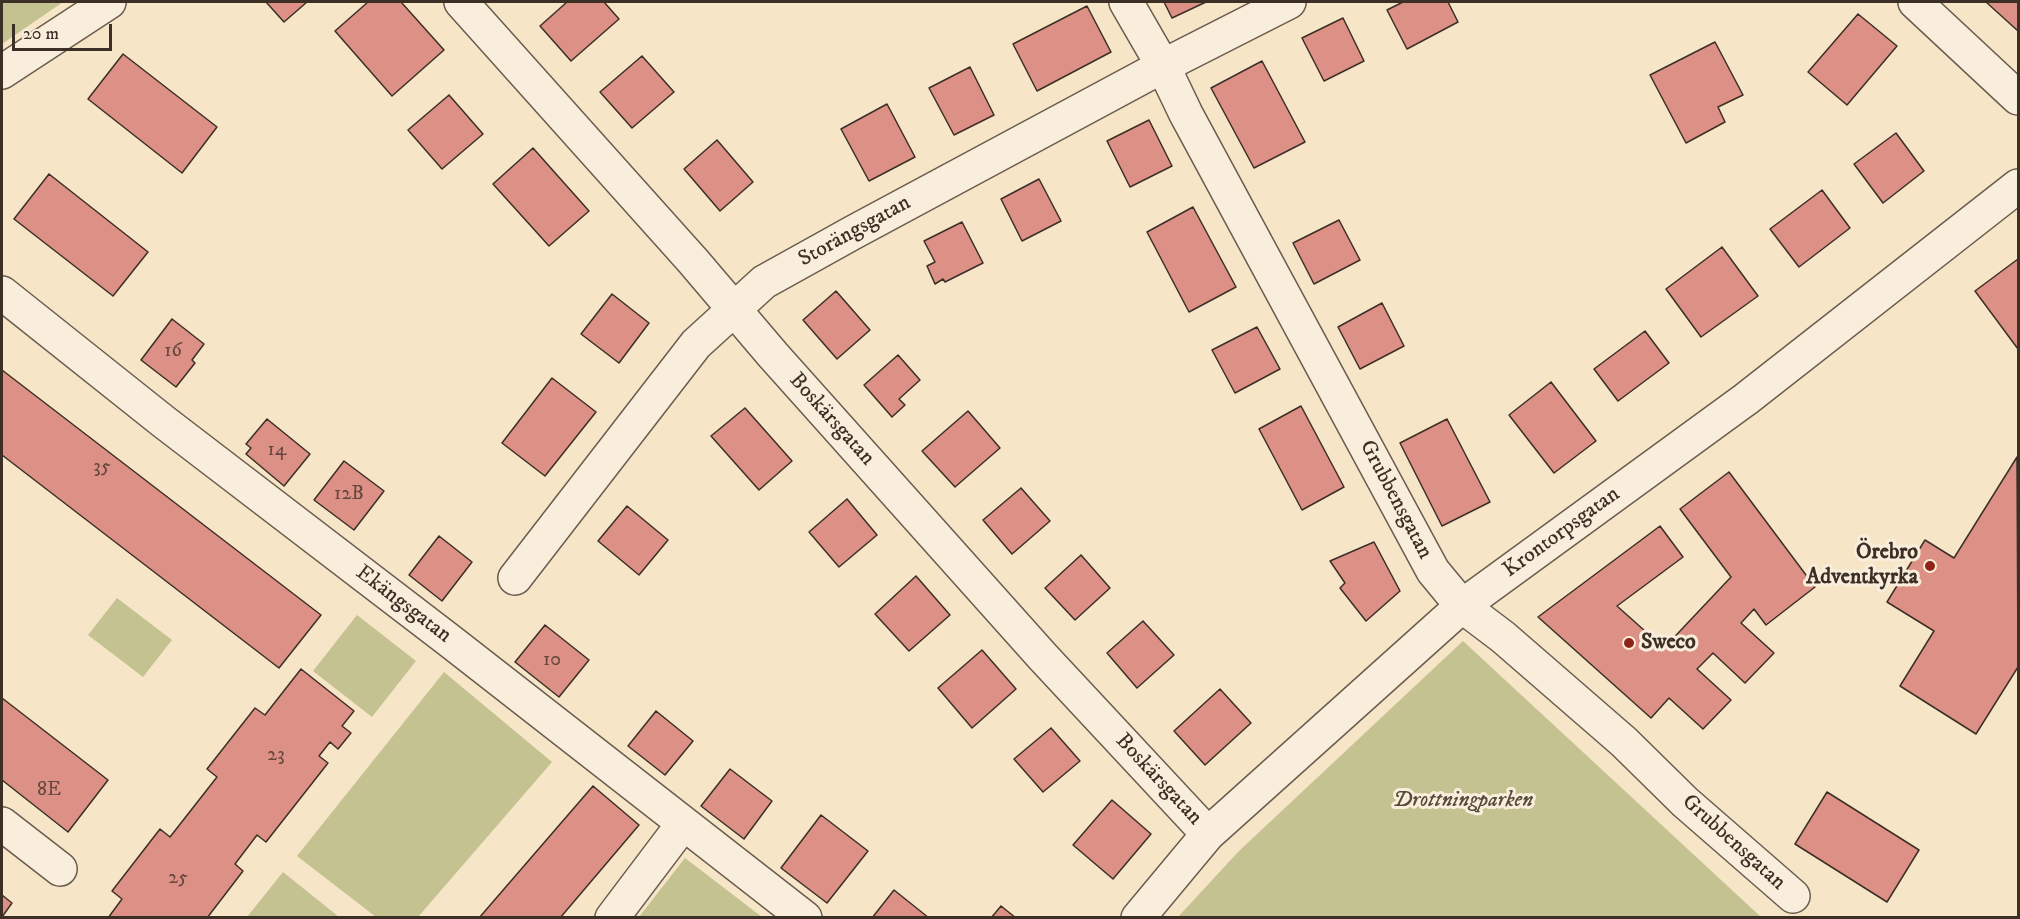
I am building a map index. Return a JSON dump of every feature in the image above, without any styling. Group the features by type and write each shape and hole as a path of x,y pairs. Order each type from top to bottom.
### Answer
{"street":[{"path":"2,72 109,2"},
{"name":"Boskärsgatan","path":"460,2 1043,657 1208,834"},
{"name":"Grubbensgatan","path":"1125,2 1163,66 1186,114 1433,571 1462,606 1503,637 1615,734 1685,802 1793,896"},
{"name":"Storängsgatan","path":"515,578 696,344 764,282 1163,66 1288,2"},
{"path":"1915,2 2019,98"},
{"name":"Krontorpsgatan","path":"1138,918 1208,834 1462,606 1746,399 2019,186"},
{"name":"Ekängsgatan","path":"2,293 154,415 450,641 805,918"},
{"path":"2,824 60,869"},
{"path":"612,918 683,824"}],"green space":[{"path":"2,2 63,2 2,44"},
{"path":"117,598 172,640 143,677 88,635"},
{"path":"357,615 416,661 372,717 313,671"},
{"name":"Drottningparken","path":"1463,641 1761,917 1178,917 1239,851"},
{"path":"444,672 552,762 418,917 376,917 297,856"},
{"path":"685,858 762,917 639,917"},
{"path":"283,872 339,917 247,917"}],"building":[{"path":"266,2 307,2 284,22"},
{"path":"368,2 401,2 444,50 392,96 335,31"},
{"path":"567,2 604,2 619,19 571,61 540,26"},
{"path":"1164,2 1206,2 1172,18"},
{"path":"1403,2 1448,2 1458,22 1407,49 1387,10"},
{"path":"1986,2 2018,2 2018,31"},
{"path":"1087,6 1111,52 1037,91 1013,44"},
{"path":"1858,14 1897,46 1847,105 1808,72"},
{"path":"1343,18 1364,61 1324,81 1302,38"},
{"path":"1715,42 1743,95 1718,107 1725,122 1686,143 1650,75"},
{"path":"123,54 217,127 182,173 88,99"},
{"path":"642,56 674,92 632,128 600,92"},
{"path":"1262,61 1305,142 1254,168 1211,88"},
{"path":"970,67 994,115 954,135 929,88"},
{"path":"449,95 483,134 442,169 408,130"},
{"path":"887,104 915,157 869,181 841,129"},
{"path":"1149,120 1172,166 1130,187 1107,141"},
{"path":"1896,133 1924,171 1883,203 1854,164"},
{"path":"717,140 753,182 720,211 684,169"},
{"path":"533,148 589,211 549,246 493,184"},
{"path":"49,174 148,252 113,296 14,219"},
{"path":"1039,179 1061,221 1022,241 1001,199"},
{"path":"1822,190 1850,228 1799,267 1770,229"},
{"path":"1193,207 1236,287 1189,312 1147,232"},
{"path":"1339,220 1360,260 1314,284 1293,243"},
{"path":"962,222 983,263 945,282 943,279 935,284 927,266 935,262 924,241"},
{"path":"1722,247 1758,296 1701,337 1666,289"},
{"path":"2018,259 2018,349 1975,291"},
{"path":"836,291 870,330 837,359 803,320"},
{"path":"612,294 649,323 619,363 581,334"},
{"path":"1382,303 1404,346 1360,369 1338,327"},
{"path":"172,319 204,344 192,360 195,363 176,387 141,360"},
{"path":"1257,327 1280,369 1235,393 1212,350"},
{"path":"1645,331 1669,363 1618,401 1594,369"},
{"path":"898,355 920,380 899,399 905,405 892,417 864,385"},
{"path":"2,370 321,615 279,668 2,455"},
{"path":"552,378 596,412 545,476 502,443"},
{"path":"1551,382 1596,441 1554,473 1509,415"},
{"path":"1301,406 1344,487 1302,510 1259,429"},
{"path":"745,408 792,461 759,490 711,436"},
{"path":"968,411 1000,448 955,487 922,451"},
{"path":"267,419 310,454 284,486 246,454 251,448 246,444"},
{"path":"1447,419 1490,502 1442,526 1400,443"},
{"path":"2017,457 2018,667 1976,734 1900,686 1934,631 1887,602 1925,540 1954,558"},
{"path":"344,461 384,491 354,530 314,500"},
{"path":"1729,472 1815,587 1766,625 1754,609 1741,623 1774,653 1745,683 1713,653 1697,669 1731,700 1703,729 1669,698 1651,718 1538,617 1660,526 1683,557 1617,606 1664,648 1731,577 1680,509"},
{"path":"1021,488 1050,521 1012,554 983,520"},
{"path":"847,499 877,535 839,567 809,532"},
{"path":"627,506 668,540 639,575 598,541"},
{"path":"439,536 472,562 442,601 409,575"},
{"path":"1374,542 1400,591 1366,621 1340,588 1345,583 1330,561"},
{"path":"1081,555 1110,588 1075,620 1045,588"},
{"path":"916,576 950,615 909,651 875,614"},
{"path":"1143,621 1174,655 1137,688 1107,653"},
{"path":"545,625 589,660 559,697 515,662"},
{"path":"982,650 1016,689 972,728 938,688"},
{"path":"301,669 354,711 342,726 351,733 338,749 330,742 319,756 328,763 266,842 257,835 235,864 243,871 207,918 108,918 122,899 112,891 160,829 170,837 217,777 207,769 255,708 265,715"},
{"path":"1220,689 1251,723 1205,765 1174,731"},
{"path":"2,698 108,780 68,832 2,780"},
{"path":"656,711 693,741 665,775 628,746"},
{"path":"1051,728 1080,761 1043,792 1014,759"},
{"path":"730,769 772,801 744,839 701,806"},
{"path":"593,786 639,825 560,918 479,918"},
{"path":"1827,792 1919,850 1887,902 1795,844"},
{"path":"1112,800 1151,834 1113,879 1073,845"},
{"path":"821,815 868,851 827,903 781,868"},
{"path":"894,890 929,918 872,918"},
{"path":"2,895 12,903 2,917"},
{"path":"1001,906 1016,918 991,918"}],"place":[{"name":"Örebro Adventkyrka","path":"1930,566"},
{"name":"Sweco","path":"1629,643"}]}
